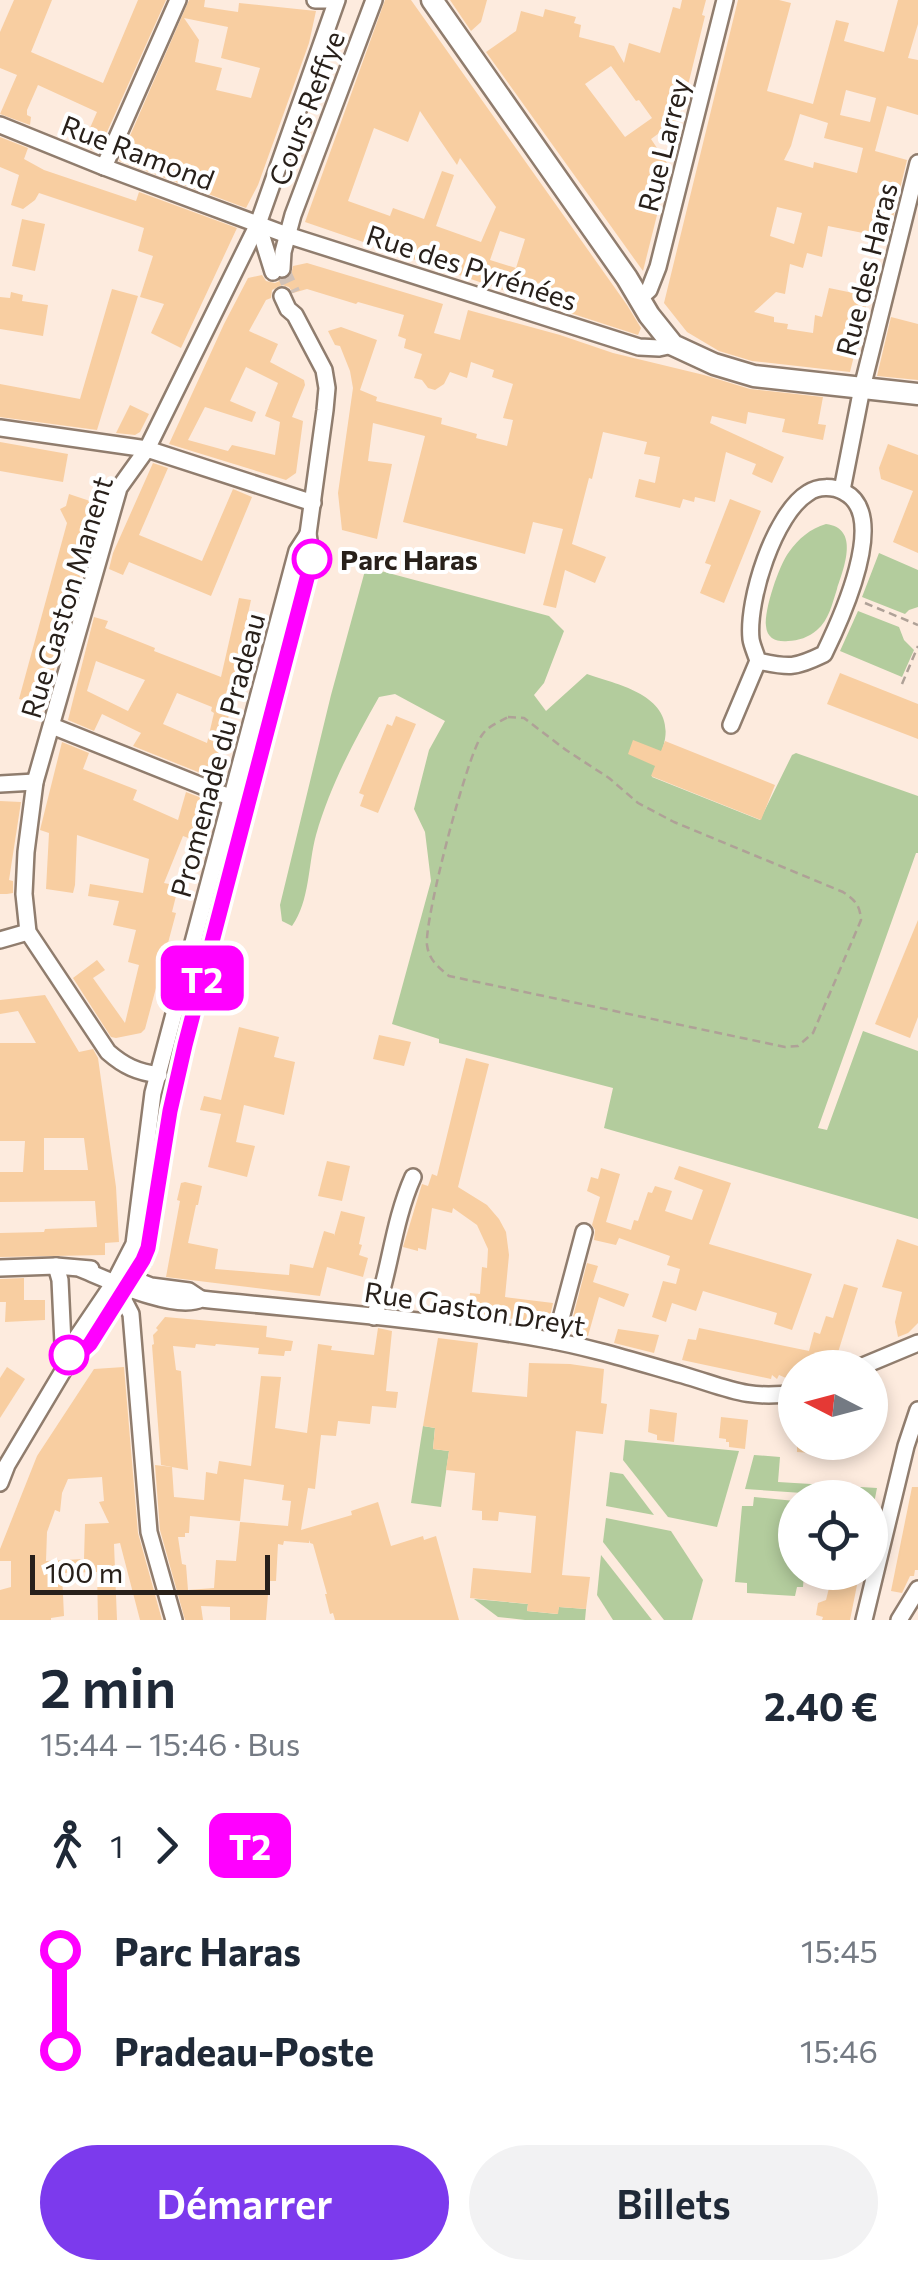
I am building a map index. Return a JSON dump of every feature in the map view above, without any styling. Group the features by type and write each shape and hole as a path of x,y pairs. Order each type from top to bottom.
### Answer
{"main road":[{"path":"432,0 673,345 714,364 754,376 918,394"}],"street":[{"path":"104,168 178,0"},
{"path":"315,0 334,0"},
{"name":"Cours Reffye","path":"258,224 334,0"},
{"name":"Cours Reffye","path":"287,234 374,0"},
{"name":"Rue Larrey","path":"640,298 649,290 658,267 726,0"},
{"name":"Rue Ramond","path":"0,125 258,224"},
{"name":"Rue des Haras","path":"842,490 862,388 918,163"},
{"path":"258,224 277,270 287,234"},
{"name":"Rue des Pyrénées","path":"258,224 639,346 673,345"},
{"name":"Rue Gaston Manent","path":"158,1075 138,1072 108,1052 28,932 24,878 35,782 119,488 147,449 258,224"},
{"name":"Promenade du Pradeau","path":"122,1283 143,1260 148,1248 181,1062 312,559 308,534 326,388 324,370 288,309 287,294"},
{"path":"0,428 147,449 313,503"},
{"path":"731,725 758,660 751,641 758,580 778,525 807,494 825,487 842,490 856,499 864,540 850,596 824,654 800,665 782,666 758,660"},
{"name":"Promenade du Pradeau","path":"122,1283 134,1244 158,1075 297,551 308,534"},
{"path":"52,726 232,796 241,803 244,816"},
{"path":"0,784 35,782"},
{"path":"0,940 28,932"},
{"path":"374,1317 413,1177"},
{"path":"555,1341 584,1232"},
{"path":"56,1266 63,1344 71,1350"},
{"name":"Rue Gaston Dreyt","path":"0,1268 81,1269 176,1302 193,1303 201,1299 458,1326 555,1341 734,1392 778,1395"},
{"path":"0,1483 66,1366 71,1350 122,1283"},
{"path":"66,1366 90,1344 122,1283"},
{"path":"122,1283 131,1314 149,1532 174,1620"},
{"path":"888,1356 918,1343"},
{"path":"878,1620 866,1612 918,1410"},
{"path":"898,1620 918,1589"}],"path":[{"path":"850,596 918,625"},
{"path":"902,684 918,646"},
{"path":"508,717 524,718 638,803 854,899 861,920 813,1034 798,1046 785,1047 449,976 436,966 426,942 429,918 472,758 481,736 491,726 508,717"}],"green space":[{"path":"826,524 843,533 847,550 827,617 817,630 803,638 773,639 768,634 766,619 781,567 801,538"},
{"path":"879,553 918,570 918,607 905,614 862,597"},
{"path":"366,567 549,616 564,631 544,683 534,695 546,711 587,674 641,694 660,712 665,724 664,744 652,777 760,820 796,753 918,796 918,853 818,1128 827,1130 863,1031 918,1051 918,1219 604,1128 613,1088 439,1043 439,1039 392,1024 431,881 425,832 414,809 429,750 445,721 395,694 379,697 352,747 316,835 298,916 292,926 282,921 280,905"},
{"path":"858,611 899,627 914,650 902,677 840,651"},
{"path":"423,1426 435,1428 433,1449 449,1451 441,1507 411,1503"},
{"path":"625,1440 739,1451 717,1527 668,1517 623,1460"},
{"path":"754,1455 778,1457 778,1491 745,1489"},
{"path":"610,1472 623,1474 654,1515 606,1506"},
{"path":"754,1497 778,1499 778,1590 796,1590 795,1596 747,1593 747,1583 735,1582 742,1506 753,1506"},
{"path":"606,1518 671,1531 703,1580 692,1620 664,1620 603,1542"},
{"path":"601,1555 652,1620 613,1620 597,1595"},
{"path":"474,1599 528,1604 527,1611 557,1614 559,1607 586,1609 585,1620 498,1617"}],"building":[{"path":"14,0 52,0 31,52 103,83 138,0 166,0 98,152 82,146 97,112 38,85 27,110 30,125 0,114 17,75 0,68 0,32"},
{"path":"189,0 205,0 204,7 238,12 239,3 316,11 309,43 258,185 246,208 119,161","holes":["184,18 228,27 221,58 260,68 251,98 216,90 222,68 195,62 199,40"]},
{"path":"385,0 411,0 641,328 638,335 564,311 565,308 533,296 532,300 305,222","holes":["420,111 457,165 460,158 496,207 481,242 436,226 454,175 442,171 424,219 393,208 390,216 348,201 374,128 408,142","500,231 525,239 516,268 490,260"]},
{"path":"450,0 487,0 481,22 471,31"},
{"path":"682,0 706,0 680,118 651,139 669,166 658,179 664,187 643,271 486,52 516,31 521,11 543,17 545,9 576,17 574,23 581,25 579,37 614,46 624,63 629,43 660,53 673,7 680,9","holes":["611,66 652,118 625,137 585,84"]},
{"path":"738,0 791,3 767,91 813,104 836,20 849,23 844,41 884,52 898,0 918,0 918,24 908,58 918,60 918,115 887,106 875,151 907,160 888,238 828,226 822,257 807,253 803,268 790,264 785,294 776,292 754,312 788,324 787,329 813,333 815,315 822,317 829,288 863,295 868,299 850,372 752,361 719,351 687,332 664,303","holes":["846,90 876,98 870,122 840,115","800,114 828,123 824,138 863,148 857,173 814,162 813,168 784,160","777,207 802,213 794,244 770,236"]},
{"path":"0,137 28,148 24,159 44,170 136,201 139,192 237,228 181,348 151,333 164,304 140,297 153,256 138,251 144,228 39,193 23,209 11,205 19,175 0,167"},
{"path":"22,219 45,224 35,271 12,266"},
{"path":"307,263 443,304 434,333 460,340 468,310 750,389 823,397 818,424 826,425 823,440 782,432 785,419 748,412 746,424 712,416 710,423 784,457 772,483 752,474 756,464 726,452 715,502 695,497 694,502 683,499 680,508 635,497 639,479 655,483 660,457 644,454 647,442 603,432 572,544 606,557 595,583 565,570 556,608 543,605 563,529 533,522 525,554 403,522 425,436 373,423 368,461 392,464 377,539 342,530 338,493 353,388 340,346 335,345 328,331 341,327 377,340 360,390 377,397 376,401 442,418 441,424 507,446 513,420 503,418 513,384 492,377 494,370 471,362 467,378 450,372 444,384 435,390 428,388 422,380 414,378 422,354 404,348 406,339 398,336 404,315 307,289 293,293 282,285 272,290 271,298 266,300 249,331 278,344 270,362 304,380 292,417 303,421 296,473 286,480 169,444 248,278 262,275 266,281 275,283 291,276 293,266","holes":["246,367 278,383 265,416 280,422 275,455 232,445 228,451 188,440 205,407 252,422 256,412 230,401"]},
{"path":"112,289 138,296 97,430 0,417 0,384 80,399"},
{"path":"11,292 23,295 22,301 48,305 43,336 0,329 0,297 10,298"},
{"path":"891,317 918,324 918,380 877,376"},
{"path":"130,405 149,414 135,435 116,433"},
{"path":"0,442 68,454 63,482 0,471"},
{"path":"888,444 918,455 918,553 893,542 913,491 881,479 879,468"},
{"path":"153,463 168,468 139,535 202,561 233,489 252,497 211,596 129,562 123,575 109,569"},
{"path":"69,494 96,503 92,517 96,519 44,706 19,699 67,523 60,509 66,506"},
{"path":"730,499 761,511 724,603 700,593 711,565 705,563"},
{"path":"239,598 251,600 233,682 237,683 213,778 133,746 141,733 102,714 94,731 68,720 94,617 108,621 105,628 221,677","holes":["96,661 145,680 128,711 87,691","177,693 212,707 207,743 163,724"]},
{"path":"840,673 918,704 918,739 827,704"},
{"path":"396,716 416,724 378,813 360,806 364,795 359,793 387,724 392,726"},
{"path":"633,740 661,751 665,741 775,785 761,820 651,776 655,766 628,754"},
{"path":"62,742 89,753 83,769 137,790 133,800 178,820 186,792 207,800 196,841 183,836 164,883 174,885 172,912 176,913 141,1033 111,1037 73,978 97,960 105,970 93,978 125,1023 139,965 128,962 136,930 113,925 119,901 88,896 90,884 143,893 149,859 77,835 73,893 46,889 49,833 40,830"},
{"path":"0,801 21,802 9,880 13,881 13,893 7,894 0,894"},
{"path":"918,920 918,1017 910,1038 875,1024"},
{"path":"45,995 79,1052 93,1049 98,1058 116,1187 119,1242 105,1243 105,1255 0,1257 0,1233 97,1227 95,1201 0,1202 0,1172 23,1172 25,1141 0,1141 0,1043 36,1043 18,1011 0,1014 0,1000","holes":["44,1138 84,1138 88,1170 44,1170"]},
{"path":"239,1027 279,1037 274,1057 295,1062 284,1115 244,1105 236,1142 255,1146 247,1177 208,1167 221,1114 200,1110 204,1096 221,1100"},
{"path":"379,1035 411,1042 404,1066 373,1059"},
{"path":"466,1058 489,1064 458,1187 487,1205 506,1232 509,1255 505,1297 553,1303 548,1325 467,1313 470,1293 480,1294 488,1249 477,1225 453,1208 452,1213 432,1208 426,1250 403,1247 422,1184 428,1186 432,1174 437,1176"},
{"path":"327,1161 350,1166 342,1201 318,1196"},
{"path":"679,1166 731,1183 709,1244 812,1274 792,1330 774,1324 777,1313 703,1291 696,1311 672,1303 666,1322 652,1317 663,1281 676,1284 680,1269 667,1265 670,1256 619,1238 616,1245 594,1240 592,1225 600,1197 587,1191 591,1177 598,1179 601,1168 620,1174 606,1222 631,1230 648,1192 652,1193 655,1186 672,1191 665,1211 692,1220 703,1190 674,1179"},
{"path":"181,1183 202,1186 188,1243 218,1249 215,1269 289,1275 290,1264 313,1268 324,1231 334,1236 341,1211 365,1217 359,1244 359,1255 368,1258 363,1277 327,1267 320,1296 166,1277 180,1201 177,1200"},
{"path":"897,1239 918,1246 918,1323 898,1337 895,1322 902,1292 882,1287"},
{"path":"587,1263 598,1266 593,1282 629,1294 624,1307 599,1297 588,1336 569,1332"},
{"path":"24,1278 24,1300 45,1300 45,1320 5,1322 6,1302 0,1302 0,1279"},
{"path":"844,1284 858,1288 839,1350 809,1350 814,1332 820,1334 826,1316 833,1318"},
{"path":"165,1317 267,1326 266,1337 293,1341 291,1351 285,1351 284,1356 258,1354 259,1348 216,1344 196,1344 195,1348 173,1346 176,1370 181,1371 188,1470 161,1465 152,1345 156,1328"},
{"path":"378,1328 392,1331 386,1391 398,1392 396,1408 372,1406 370,1424 338,1421 336,1436 321,1435 315,1489 308,1488 301,1530 352,1515 351,1511 378,1502 391,1546 436,1536 459,1620 335,1620 309,1540 278,1544 276,1581 269,1581 266,1620 230,1620 230,1607 201,1606 203,1620 185,1620 160,1530 155,1465 172,1467 174,1497 204,1500 206,1472 217,1474 219,1461 251,1466 261,1376 281,1377 275,1428 307,1433 318,1344 332,1346 331,1350 374,1355","holes":["244,1479 284,1485 282,1500 291,1501 288,1526 240,1522 236,1561 216,1560 214,1588 188,1590 178,1537 189,1533 190,1516 240,1521"]},
{"path":"699,1328 804,1350 778,1350 777,1379 682,1360 688,1339 696,1340"},
{"path":"618,1329 659,1335 654,1353 614,1343"},
{"path":"438,1338 478,1343 472,1392 527,1397 529,1363 604,1369 601,1403 607,1404 603,1434 576,1431 562,1575 590,1577 586,1609 559,1607 558,1614 527,1611 528,1604 470,1598 473,1568 531,1573 536,1516 499,1512 498,1521 482,1520 482,1511 472,1510 475,1473 446,1470 449,1451 433,1449 435,1428 423,1426"},
{"path":"7,1367 25,1379 0,1418 0,1378"},
{"path":"124,1367 138,1533 162,1620 140,1620 120,1543 114,1544 117,1620 98,1620 97,1572 62,1573 64,1616 51,1620 0,1620 0,1590 11,1587 11,1561 0,1561 0,1549 37,1456 94,1369","holes":["102,1477 104,1501 99,1502 109,1523 85,1524 84,1559 46,1561 47,1532 55,1510 60,1512 68,1479"]},
{"path":"650,1409 677,1413 674,1442 657,1440 657,1435 648,1432"},
{"path":"721,1417 748,1420 745,1449 729,1447 726,1439 719,1438"},
{"path":"912,1487 918,1487 918,1570 910,1576 902,1593 891,1591"},
{"path":"828,1590 856,1590 850,1620 822,1620 816,1615 818,1603 826,1600"}],"tunnel":[{"path":"282,269 293,293"}],"bus line":[{"name":"T2","path":"69,1355 66,1366 90,1344 148,1248 185,1045 312,559"}],"place":[{"name":"Parc Haras","path":"312,559"}]}
